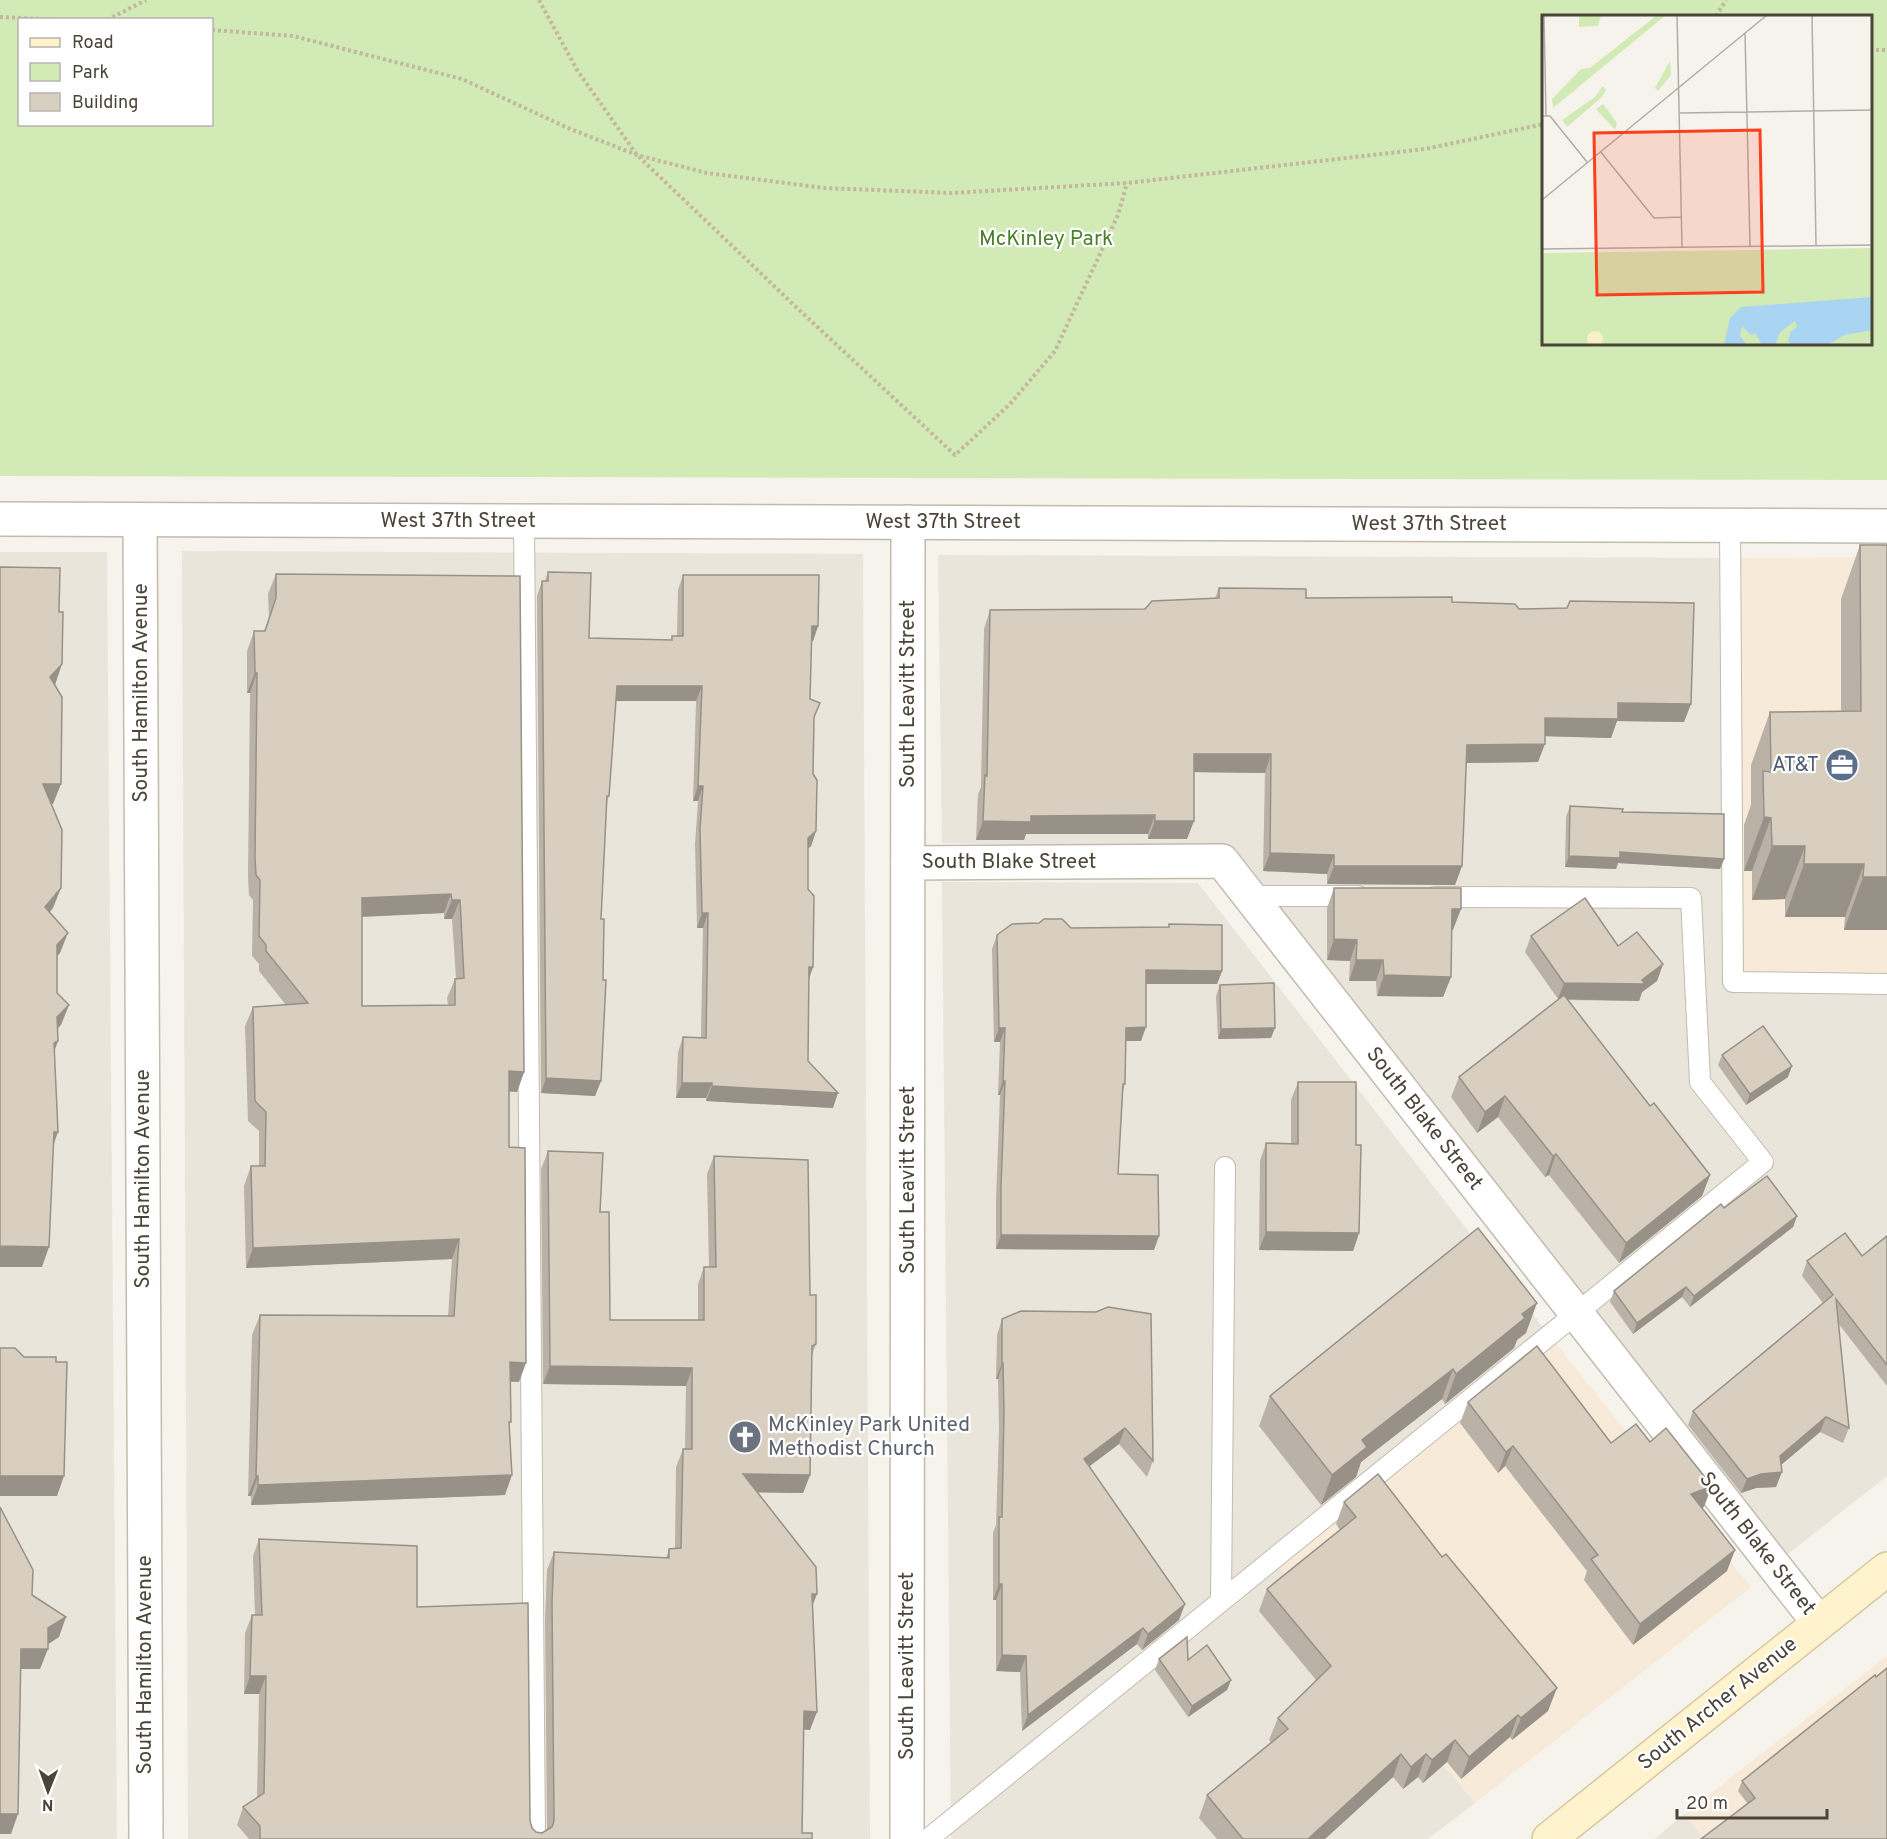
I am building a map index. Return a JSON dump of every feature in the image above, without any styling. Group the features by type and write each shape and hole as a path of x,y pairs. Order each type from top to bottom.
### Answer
{"main road":[{"name":"South Archer Avenue","path":"1549,1839 1887,1569"}],"street":[{"name":"West 37th Street","path":"0,519 1887,526"},
{"name":"South Hamilton Avenue","path":"140,520 146,1839"},
{"name":"South Leavitt Street","path":"907,1839 908,522"},
{"name":"South Blake Street","path":"908,862 1222,861 1819,1623"}],"lane":[{"path":"524,521 536,1839"},
{"path":"1730,525 1733,982 1887,984"},
{"path":"1249,896 1381,896"},
{"path":"928,1839 1763,1162 1700,1083 1691,898 1417,897"},
{"path":"1221,1601 1225,1167"}],"path":[{"path":"111,18 146,0"},
{"path":"539,0 577,70 637,154 796,307 956,455 1010,404 1055,351 1118,215 1127,183"},
{"path":"1717,15 1726,0"},
{"path":"0,17 21,18"},
{"path":"213,30 293,36 462,79 568,128 637,154 707,173 825,188 951,193 1127,183 1425,149 1542,124"}],"shaded area":[{"path":"182,551 863,554 870,1839 188,1839"},
{"path":"0,552 107,552 117,1839 0,1839"},
{"path":"938,555 1730,558 1887,984 1887,1476 1788,1554 1232,849 942,843"},
{"path":"1887,557 1887,984 1733,982 1730,558"},
{"path":"942,882 1198,883 1549,1335 1273,1559 1475,1803 1428,1839 951,1839"},
{"path":"1549,1335 1751,1587 1475,1803 1273,1559"},
{"path":"1887,1656 1887,1839 1704,1839 1684,1814"},
{"path":"1684,1814 1704,1839 1655,1839"}],"green space":[{"name":"McKinley Park","path":"0,0 1887,0 1887,480 0,476"}],"building":[{"name":"AT&T","path":"1860,545 1887,545 1887,877 1863,877 1864,864 1804,864 1805,846 1772,846 1771,818 1764,817 1763,771 1771,772 1770,712 1861,711"},
{"path":"0,567 60,568 59,612 63,612 62,664 50,677 62,697 61,784 43,784 62,830 61,888 45,907 68,933 57,945 57,993 69,1005 57,1017 58,1041 54,1043 58,1132 54,1132 49,1247 0,1246"},
{"path":"548,572 591,573 589,638 672,640 672,636 683,636 683,575 819,575 818,626 812,626 810,699 820,703 814,717 813,774 817,780 816,831 808,838 808,889 814,896 813,967 809,967 808,1061 838,1093 712,1086 712,1083 682,1083 683,1037 706,1038 708,913 702,913 700,829 703,786 698,786 702,686 617,686 609,796 607,796 601,919 604,919 603,980 606,980 601,1081 546,1078 542,581 548,581"},
{"path":"276,574 520,576 524,1072 509,1071 509,1147 525,1148 526,1363 510,1362 511,1422 509,1422 512,1475 258,1485 258,1476 256,1476 260,1315 454,1316 459,1239 253,1248 251,1166 265,1166 266,1112 255,1101 253,1007 308,1003 266,951 266,945 259,936 260,880 256,875 255,857 257,673 255,673 254,631 265,631 276,598","holes":["451,894 452,900 460,900 464,978 455,979 455,1005 362,1006 362,898"]},
{"path":"1219,588 1306,589 1306,598 1452,597 1452,602 1515,604 1519,609 1567,608 1570,601 1694,603 1691,704 1618,703 1618,719 1545,718 1545,744 1467,745 1462,866 1334,866 1334,855 1270,853 1271,754 1194,754 1194,821 1155,821 1155,815 1031,816 1031,822 983,821 985,775 987,776 990,610 1145,609 1152,601 1219,598"},
{"path":"1570,806 1623,809 1622,812 1724,814 1724,859 1620,852 1620,858 1569,856"},
{"path":"1334,888 1461,888 1461,909 1452,909 1451,977 1384,975 1383,960 1356,960 1357,940 1334,939"},
{"path":"1585,898 1618,946 1637,932 1663,964 1642,980 1645,984 1564,983 1531,936"},
{"path":"1044,919 1062,919 1071,928 1169,927 1169,924 1222,925 1222,971 1146,970 1146,1027 1126,1028 1125,1084 1123,1084 1118,1174 1158,1175 1159,1236 1001,1235 1005,1028 999,1028 997,935 1012,924 1039,923"},
{"path":"1274,983 1275,1028 1221,1029 1220,985"},
{"path":"1564,995 1650,1106 1654,1103 1710,1175 1626,1243 1556,1154 1553,1156 1505,1096 1485,1112 1459,1077"},
{"path":"1763,1026 1792,1066 1750,1094 1722,1055"},
{"path":"1298,1082 1356,1082 1356,1145 1361,1145 1359,1233 1266,1232 1266,1143 1298,1144"},
{"path":"548,1151 603,1153 600,1212 609,1212 610,1320 704,1320 704,1267 716,1267 714,1156 808,1160 810,1295 816,1295 816,1344 812,1346 810,1475 743,1474 816,1567 817,1594 812,1594 817,1712 804,1711 802,1833 812,1833 812,1839 260,1839 260,1826 243,1807 264,1793 266,1676 250,1676 252,1615 262,1615 259,1539 417,1546 417,1607 528,1603 530,1821 536,1832 542,1833 552,1827 554,1821 552,1602 554,1552 669,1558 669,1549 681,1548 683,1449 692,1449 692,1368 550,1366"},
{"path":"1767,1176 1797,1216 1694,1296 1686,1287 1637,1323 1614,1291 1721,1204 1724,1208"},
{"path":"1478,1228 1537,1303 1522,1314 1525,1318 1456,1374 1453,1369 1362,1440 1367,1447 1332,1475 1270,1396"},
{"path":"1845,1233 1862,1256 1887,1236 1887,1365 1836,1299 1849,1428 1826,1417 1780,1456 1782,1472 1761,1474 1747,1479 1693,1411 1833,1295 1807,1261"},
{"path":"1108,1307 1151,1314 1153,1461 1125,1428 1084,1459 1185,1604 1148,1634 1143,1628 1028,1715 1026,1656 1002,1655 999,1517 1002,1517 1004,1413 1002,1319 1021,1311 1096,1312"},
{"path":"1537,1346 1611,1443 1636,1424 1650,1442 1666,1428 1712,1486 1691,1494 1735,1550 1640,1624 1591,1559 1598,1555 1513,1446 1506,1452 1468,1402"},
{"path":"0,1348 15,1348 24,1357 56,1357 56,1362 67,1362 64,1476 0,1476"},
{"path":"1378,1474 1442,1557 1446,1554 1557,1688 1521,1718 1518,1715 1469,1757 1455,1740 1432,1760 1426,1754 1411,1767 1401,1754 1308,1839 1243,1839 1207,1795 1288,1729 1278,1718 1331,1666 1267,1589 1356,1517 1344,1502"},
{"path":"0,1507 33,1570 32,1595 66,1617 48,1628 48,1649 21,1649 18,1814 0,1814"},
{"path":"1187,1637 1188,1660 1207,1645 1231,1680 1192,1706 1159,1659"},
{"path":"1887,1668 1887,1839 1701,1839 1755,1798 1742,1781 1875,1675 1876,1677"}],"place":[{"name":"AT&T","path":"1842,765"},
{"name":"McKinley Park United Methodist Church","path":"745,1437"}]}
